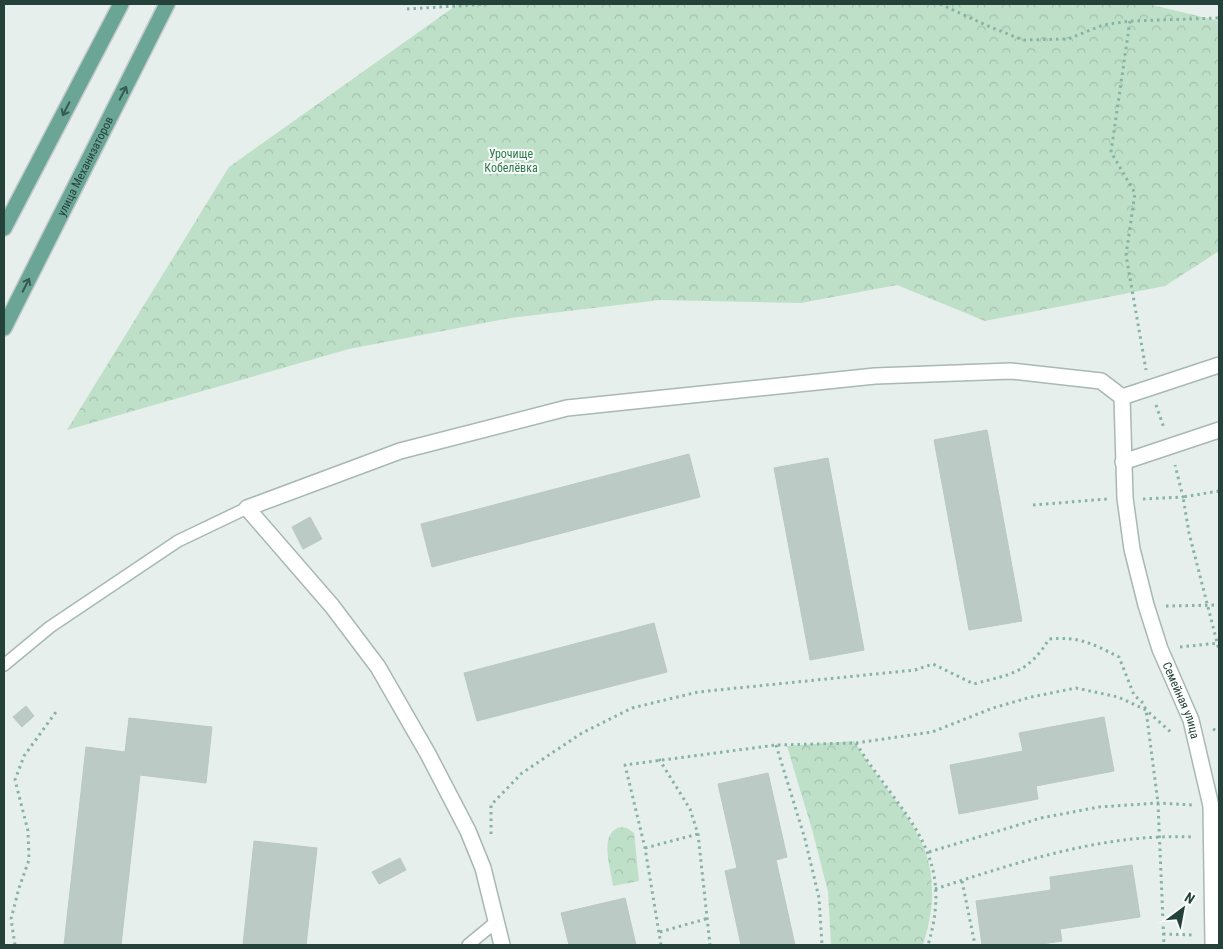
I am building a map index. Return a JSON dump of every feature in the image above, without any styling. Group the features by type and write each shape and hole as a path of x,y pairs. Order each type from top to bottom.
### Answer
{"main road":[{"path":"4,228 121,4"},
{"name":"улица Механизаторов","path":"4,328 167,4"}],"street":[{"path":"502,945 483,868 468,831 428,754 378,667 332,606 247,508 400,452 567,408 875,376 1011,371 1101,381 1122,397 1219,365"},
{"name":"Семейная улица","path":"1122,397 1125,498 1132,549 1146,605 1160,649 1191,720 1210,806 1213,940"},
{"path":"1124,462 1219,430"}],"lane":[{"path":"4,665 50,627 178,540 247,508"},
{"path":"468,945 497,921"}],"path":[{"path":"408,9 486,4"},
{"path":"940,4 1023,40 1068,40 1103,26 1130,21 1219,18"},
{"path":"1130,21 1111,152 1134,193 1126,255 1150,388"},
{"path":"1219,491 1183,497 1189,532 1219,650"},
{"path":"1146,605 1209,607 1219,605"},
{"path":"491,842 491,805 522,773 582,733 632,708 698,692 915,670 933,664 974,684 1021,671 1042,650 1049,639 1069,637 1092,644 1119,657 1134,694 1143,703 1146,710 1158,803 1164,945"},
{"path":"1160,649 1218,643"},
{"path":"661,945 645,848 625,765 776,745 856,743 932,732 993,708 1031,697 1076,688 1118,697 1146,710 1200,756"},
{"path":"15,945 11,920 19,888 29,860 28,831 15,780 24,756 56,712"},
{"path":"856,743 878,777 910,817 929,852 935,889 931,935 928,945"},
{"path":"776,745 805,839 819,898 822,945"},
{"path":"659,759 690,809 698,834 709,918 710,945"},
{"path":"929,852 1041,818 1099,807 1158,803 1210,806"},
{"path":"645,848 698,834"},
{"path":"935,889 1066,850 1109,841 1160,835 1211,837"},
{"path":"962,881 975,945"},
{"path":"660,932 709,918"},
{"path":"1163,934 1213,940"}],"green space":[{"name":"Урочище Кобелёвка","path":"458,4 1148,4 1219,21 1219,251 1165,286 985,321 897,285 801,303 660,300 510,318 349,349 67,430 229,167"},
{"path":"854,741 904,813 917,834 927,856 932,881 931,910 923,945 831,945 828,892 813,833 787,746"},
{"path":"620,827 627,828 634,833 639,881 613,886 608,844 609,837 613,831"}],"building":[{"path":"987,430 1022,621 969,630 934,440"},
{"path":"689,454 700,497 432,567 421,524"},
{"path":"828,458 864,650 810,660 774,468"},
{"path":"310,517 322,539 303,549 292,527"},
{"path":"654,623 667,672 477,721 464,673"},
{"path":"26,706 34,716 22,727 13,717"},
{"path":"1104,717 1114,771 1036,786 1038,799 959,814 950,765 1023,751 1019,733"},
{"path":"129,718 212,727 206,783 140,775 121,945 64,945 86,747 125,752"},
{"path":"768,773 787,857 776,860 795,945 741,945 725,871 737,868 718,784"},
{"path":"254,841 317,848 306,945 243,945"},
{"path":"400,858 406,870 379,884 372,872"},
{"path":"1132,865 1140,917 1060,929 1062,941 1035,945 982,945 976,901 1051,890 1050,877"},
{"path":"625,898 636,945 569,945 561,913"}]}
